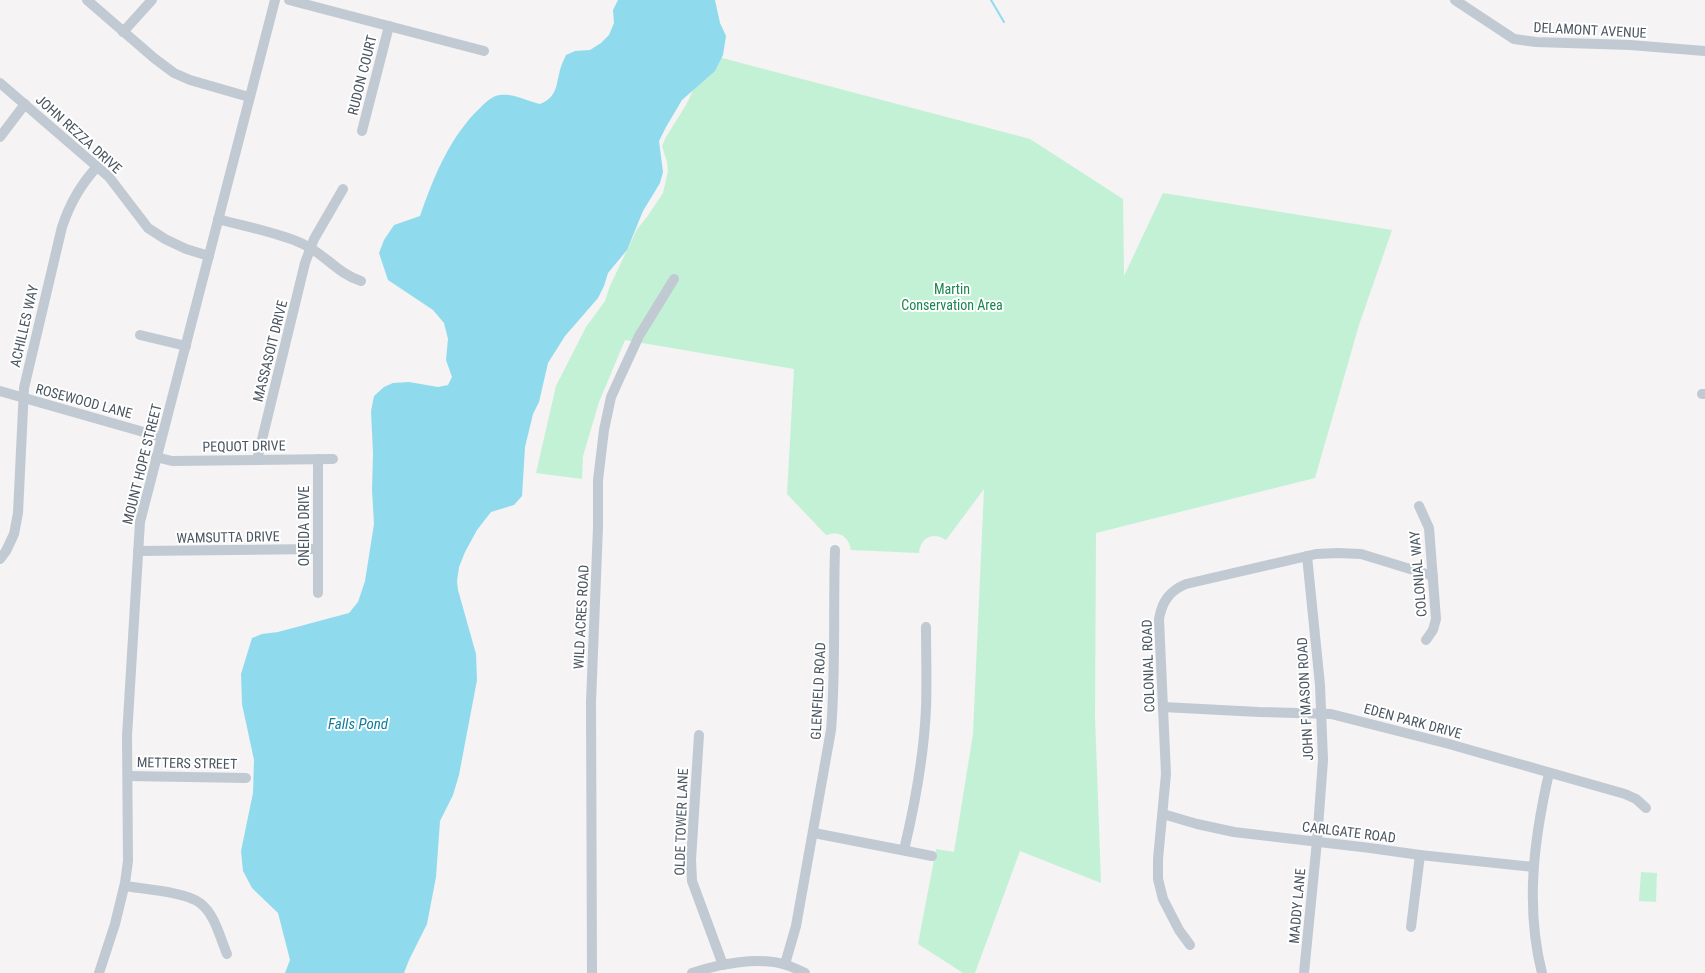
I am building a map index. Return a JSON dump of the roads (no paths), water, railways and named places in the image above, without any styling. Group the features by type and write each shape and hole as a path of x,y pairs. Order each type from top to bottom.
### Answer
{"street":[{"path":"87,0 174,73 190,80 249,97"},
{"path":"123,32 152,0"},
{"name":"MOUNT HOPE STREET","path":"100,973 125,886 128,852 127,736 140,522 275,0"},
{"path":"289,0 484,51"},
{"name":"DELAMONT AVENUE","path":"1455,0 1514,39 1536,42 1630,45 1705,51"},
{"name":"RUDON COURT","path":"362,131 388,26"},
{"name":"JOHN REZZA DRIVE","path":"0,83 109,177 148,228 186,250 208,256"},
{"path":"0,137 25,104"},
{"name":"ACHILLES WAY","path":"0,559 14,534 18,513 23,399 28,370 68,209 85,181 97,167"},
{"name":"MASSASOIT DRIVE","path":"258,460 305,264 310,248 342,189"},
{"path":"218,219 283,236 305,245 328,260 342,273 361,282"},
{"name":"WILD ACRES ROAD","path":"592,973 591,702 598,480 604,430 611,397 639,336 674,279"},
{"path":"140,335 186,346"},
{"name":"ROSEWOOD LANE","path":"0,391 161,437"},
{"name":"PEQUOT DRIVE","path":"156,457 172,461 333,459"},
{"name":"ONEIDA DRIVE","path":"318,460 318,593"},
{"name":"COLONIAL WAY","path":"1419,506 1429,528 1436,619 1433,630 1426,640"},
{"name":"WAMSUTTA DRIVE","path":"138,551 318,550"},
{"name":"GLENFIELD ROAD","path":"785,964 796,926 814,833 832,720 835,550"},
{"name":"COLONIAL ROAD","path":"1190,945 1179,930 1163,899 1158,879 1166,774 1159,619 1164,601 1172,591 1186,584 1307,556 1331,553 1362,554 1433,576"},
{"name":"JOHN F MASON ROAD","path":"1307,556 1322,713 1323,770 1317,841"},
{"path":"904,850 923,740 926,709 926,627"},
{"name":"EDEN PARK DRIVE","path":"1163,707 1322,713 1411,734 1625,794 1646,808"},
{"name":"OLDE TOWER LANE","path":"699,735 691,852 692,882 723,964"},
{"path":"1542,973 1533,922 1534,867 1538,828 1549,773"},
{"name":"METTERS STREET","path":"128,776 246,778"},
{"name":"CARLGATE ROAD","path":"1163,814 1234,832 1534,867"},
{"path":"814,833 932,856"},
{"name":"MADDY LANE","path":"1304,973 1317,841"},
{"path":"1411,927 1420,855"},
{"path":"125,886 191,897 201,903 209,913 226,954"},
{"path":"692,973 723,964 757,962 785,964 804,973"}],"water":[{"name":"Falls Pond","path":"618,0 715,0 720,23 726,36 723,55 715,71 682,100 666,127 659,141 663,172 660,183 643,211 627,250 608,273 598,298 565,336 548,363 539,402 533,414 525,447 522,496 514,505 491,512 477,530 459,567 458,590 476,654 477,680 459,775 453,795 440,821 436,877 427,924 404,973 285,973 290,960 278,913 252,888 243,871 241,851 253,793 254,760 242,704 241,674 252,638 349,613 358,602 365,581 374,524 371,411 374,396 384,387 393,383 409,382 438,387 448,385 452,377 446,360 448,339 444,323 433,310 388,280 379,253 384,240 394,225 420,216 444,157 470,118 487,101 497,96 510,95 540,104 550,98 555,90 560,68 566,55 575,51 590,50 609,35 614,23 613,10"}],"waterway":[{"path":"991,0 1004,22"}],"park label":[{"name":"Martin Conservation Area","path":"952,298"}]}
